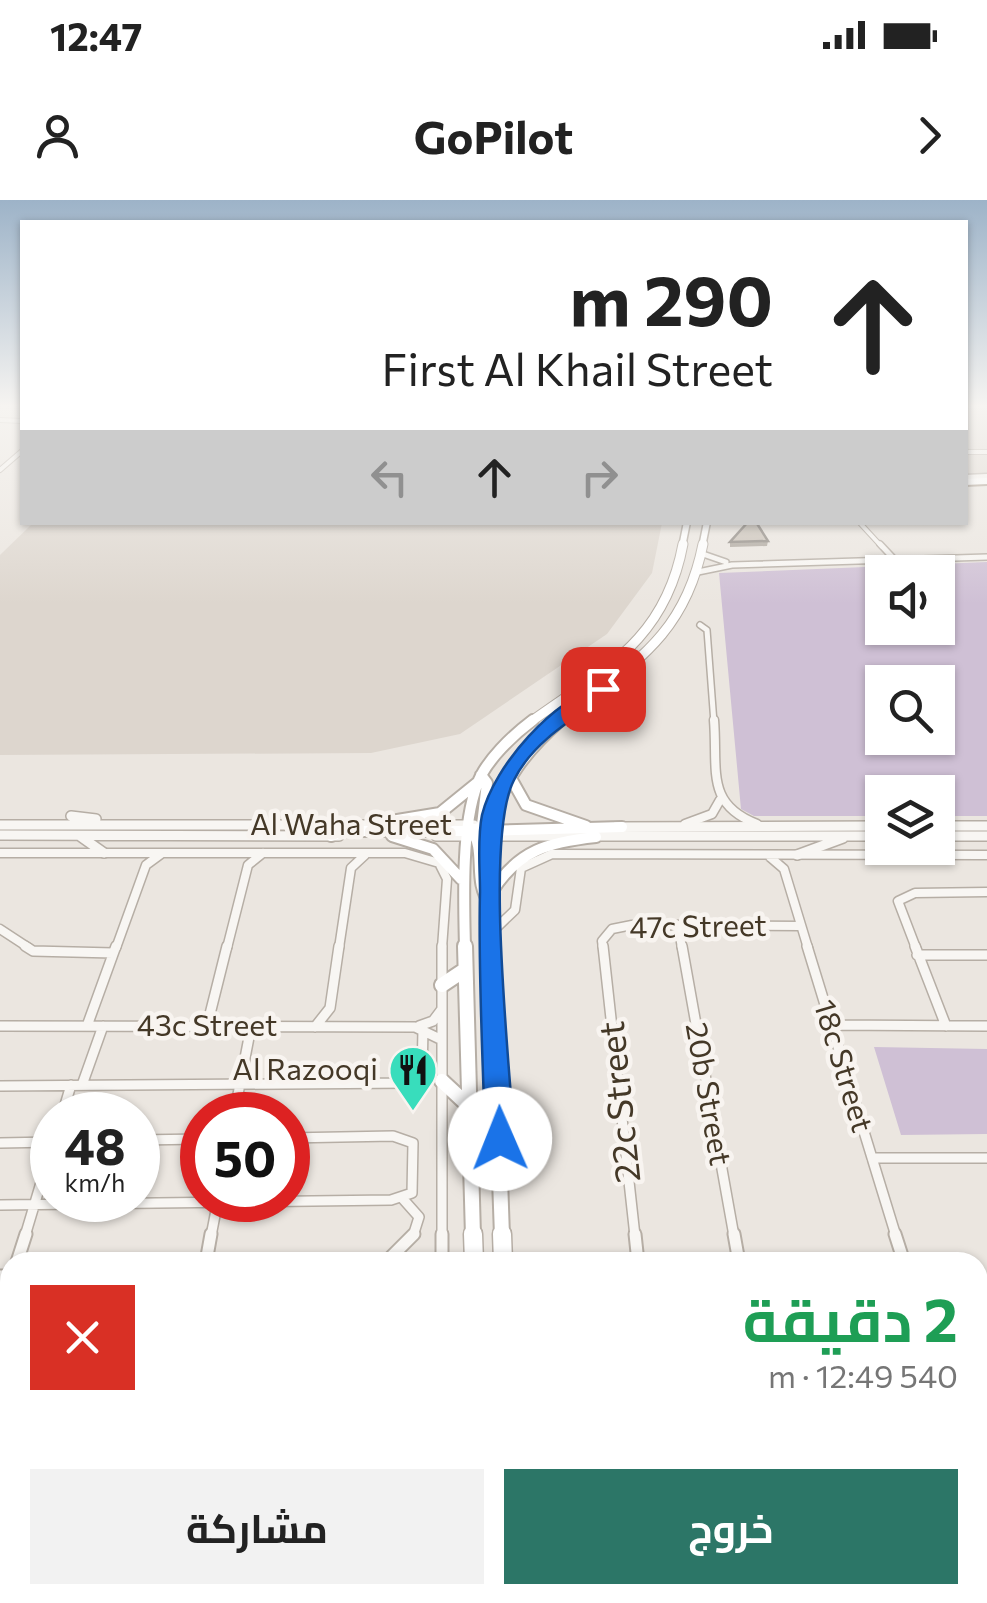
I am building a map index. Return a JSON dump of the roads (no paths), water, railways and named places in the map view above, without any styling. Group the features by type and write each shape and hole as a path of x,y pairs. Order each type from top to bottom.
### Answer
{"main road":[{"path":"366,825 430,817 452,806 479,780 514,734 616,660 649,628 674,589 686,525"},
{"path":"699,525 698,530 704,534"},
{"path":"502,1252 490,900 478,831 508,773 547,729 660,642 683,610 698,572 706,525"},
{"path":"508,773 512,792 526,808 586,826"},
{"path":"473,1252 463,883 487,783 479,780"},
{"path":"332,836 351,831 622,827"},
{"path":"391,836 444,854 463,883"},
{"path":"490,900 508,864 522,853 550,843 601,836"},
{"path":"442,984 464,971"},
{"path":"442,1082 472,1108"}],"street":[{"path":"862,525 887,555"},
{"path":"700,553 740,565"},
{"path":"955,559 987,558"},
{"path":"698,572 740,565 865,561"},
{"path":"700,625 707,630 720,800 731,814 764,826"},
{"path":"668,828 705,818 720,800"},
{"path":"71,816 162,825"},
{"name":"Al Waha Street","path":"0,825 366,825 601,836 865,836"},
{"name":"Al Waha Street","path":"0,835 391,836 586,826 865,826"},
{"path":"955,826 987,826"},
{"path":"79,836 104,853"},
{"path":"765,854 784,869 797,854 848,836"},
{"path":"955,836 987,836"},
{"path":"0,853 370,853 425,856 444,868 442,1252"},
{"path":"138,853 146,865"},
{"path":"87,1026 146,865 163,853"},
{"path":"238,853 248,865"},
{"path":"207,1026 248,865 262,853"},
{"path":"332,853 350,868"},
{"path":"315,1027 330,1008 350,868 370,853"},
{"path":"491,933 515,910 521,868 538,858 562,854 987,854"},
{"name":"18c Street","path":"784,869 901,1252"},
{"path":"946,1026 897,904 900,898 915,894 987,892"},
{"name":"20b Street","path":"678,925 737,1252"},
{"name":"47c Street","path":"602,940 621,926 801,926"},
{"path":"0,929 32,951 113,953"},
{"name":"22c Street","path":"602,940 637,1252"},
{"path":"918,955 987,955"},
{"path":"330,1008 345,1027"},
{"path":"0,1086 409,1083 422,1075 419,1028 442,1010"},
{"path":"830,1025 987,1026"},
{"name":"43c Street","path":"0,1026 419,1028 443,1040"},
{"path":"74,1092 103,1026"},
{"path":"238,1092 250,1027"},
{"path":"310,1138 393,1136 413,1143 412,1193 403,1200 310,1200"},
{"path":"0,1142 30,1143"},
{"path":"872,1158 987,1158"},
{"path":"398,1252 412,1240 419,1217 403,1200"},
{"path":"0,1205 30,1205"},
{"path":"20,1252 30,1218"},
{"path":"208,1252 213,1222"}],"place":[{"name":"Al Razooqi","path":"413,1112"}]}
